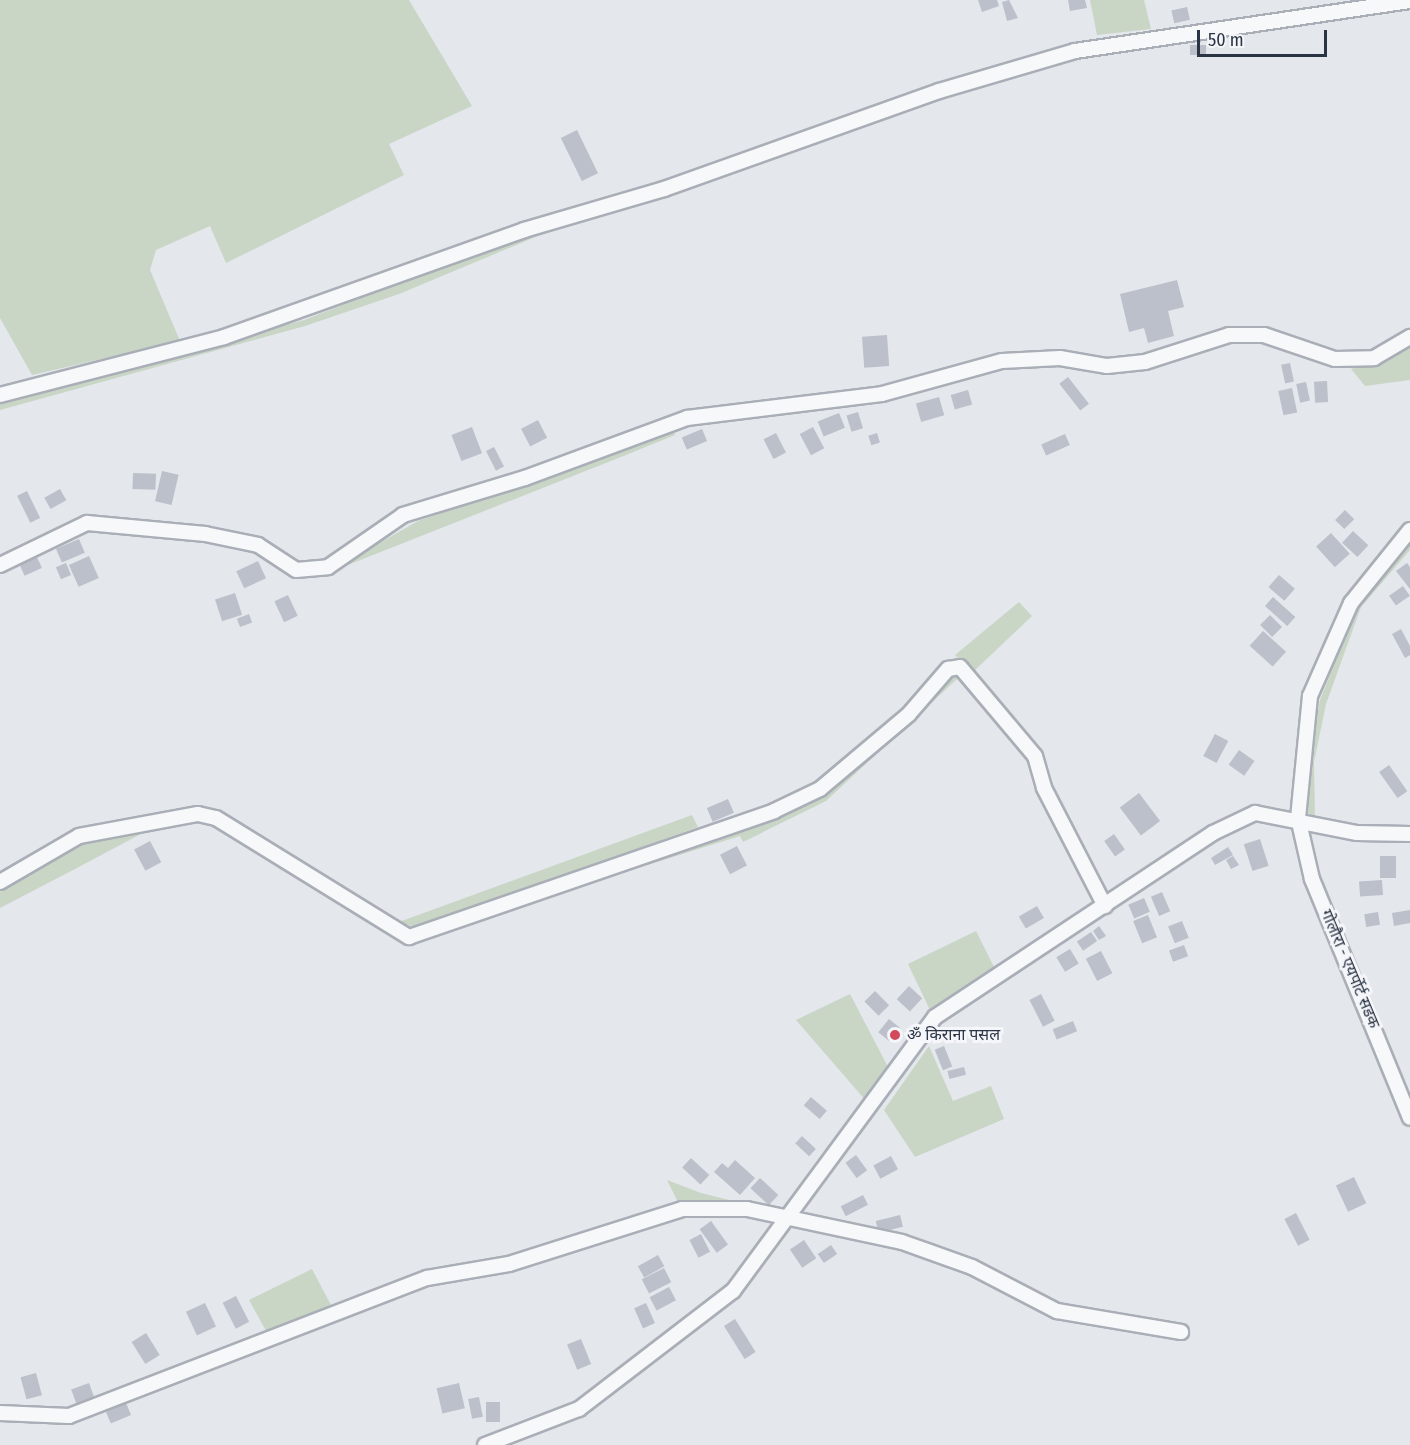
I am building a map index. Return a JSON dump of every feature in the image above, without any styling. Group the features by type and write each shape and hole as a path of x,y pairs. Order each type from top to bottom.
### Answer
{"street":[{"path":"0,395 224,337 524,230 696,178 939,90 1075,51 1410,1"},
{"path":"0,565 87,523 205,534 258,545 296,570 328,567 404,515 525,478 687,418 882,394 1002,361 1060,358 1107,366 1145,362 1229,335 1264,335 1335,359 1374,358 1410,337"},
{"name":"गोलौरा - एयर्पोर्ट सडक","path":"1410,530 1351,603 1310,696 1298,818 1311,879 1410,1118"},
{"path":"0,882 79,836 198,814 216,818 409,937 774,811 820,789 909,714 948,669 960,667 1035,756 1044,788 1105,906"},
{"path":"485,1445 579,1409 733,1291 789,1220 935,1017 1213,833 1255,813 1298,818 1357,833 1410,834"},
{"path":"0,1413 69,1416 427,1278 509,1264 682,1209 747,1209 789,1220 902,1242 972,1267 1057,1311 1181,1332"}],"green space":[{"path":"0,0 409,0 472,106 389,144 404,175 226,263 210,226 156,250 150,270 180,341 32,375 0,318"},
{"path":"1090,0 1144,0 1151,29 1097,35"},
{"path":"545,233 399,294 305,326 0,410 0,402 304,320 508,241"},
{"path":"1410,348 1410,380 1365,386 1351,369"},
{"path":"674,432 675,435 626,455 325,574 418,521"},
{"path":"1410,540 1410,550 1361,607 1326,704 1314,762 1315,817 1308,813 1308,758 1320,700 1357,607"},
{"path":"1019,602 1032,616 973,672 955,655"},
{"path":"961,673 972,686 957,679 826,801 743,842 740,836 561,892 823,793 950,674"},
{"path":"972,686 1031,756 1035,768"},
{"path":"692,815 698,827 418,928 399,922"},
{"path":"156,826 0,908 0,892 81,841"},
{"path":"976,931 995,969 930,1010 908,964"},
{"path":"850,994 889,1069 867,1102 796,1020"},
{"path":"929,1046 953,1101 991,1086 1004,1119 915,1157 884,1110"},
{"path":"667,1180 701,1193 749,1205 677,1200"},
{"path":"312,1269 332,1307 266,1331 249,1300"}],"building":[{"path":"978,0 997,0 999,6 982,12"},
{"path":"1009,0 1018,18 1007,21 1002,2"},
{"path":"1068,0 1085,0 1087,8 1070,11"},
{"path":"1187,7 1190,20 1174,23 1171,11"},
{"path":"1190,45 1206,45 1206,55 1190,55"},
{"path":"577,130 598,173 582,181 561,138"},
{"path":"1177,280 1184,307 1168,311 1174,336 1148,343 1144,328 1129,332 1120,294"},
{"path":"887,335 889,366 864,368 862,337"},
{"path":"1290,363 1294,382 1285,383 1281,365"},
{"path":"1068,377 1089,404 1080,411 1059,384"},
{"path":"1327,381 1328,402 1315,403 1314,382"},
{"path":"1306,382 1310,401 1300,403 1296,384"},
{"path":"1292,388 1297,412 1284,415 1278,391"},
{"path":"968,390 972,404 955,409 951,395"},
{"path":"939,397 944,415 921,422 916,404"},
{"path":"858,412 863,428 851,432 847,416"},
{"path":"839,413 845,428 824,436 818,422"},
{"path":"538,420 547,438 530,446 521,429"},
{"path":"472,427 482,453 461,461 451,435"},
{"path":"813,427 824,448 811,455 800,434"},
{"path":"702,429 707,441 687,450 682,438"},
{"path":"776,433 786,453 774,459 764,439"},
{"path":"877,433 880,443 871,445 868,436"},
{"path":"1065,434 1070,445 1046,456 1041,445"},
{"path":"494,447 504,467 496,471 486,451"},
{"path":"162,471 179,475 172,505 155,501"},
{"path":"133,473 156,474 155,490 132,489"},
{"path":"60,489 66,500 51,509 44,498"},
{"path":"27,491 40,518 30,523 17,496"},
{"path":"1345,510 1354,519 1344,529 1335,520"},
{"path":"1353,531 1368,545 1357,557 1342,543"},
{"path":"1331,533 1350,554 1335,567 1316,546"},
{"path":"79,539 85,553 62,563 56,549"},
{"path":"89,556 99,578 79,587 69,565"},
{"path":"37,557 42,568 25,576 20,565"},
{"path":"258,561 266,578 244,588 236,571"},
{"path":"66,563 71,575 61,579 56,567"},
{"path":"1407,563 1410,567 1410,589 1396,571"},
{"path":"1279,575 1295,589 1284,601 1269,587"},
{"path":"1403,586 1410,596 1396,606 1389,596"},
{"path":"235,593 242,615 222,621 215,599"},
{"path":"288,595 298,616 284,622 274,601"},
{"path":"1273,597 1295,617 1287,626 1265,606"},
{"path":"249,614 252,622 240,627 237,619"},
{"path":"1270,615 1282,627 1272,637 1260,625"},
{"path":"1401,629 1410,646 1410,655 1405,658 1392,634"},
{"path":"1263,631 1286,652 1273,667 1250,646"},
{"path":"1215,734 1228,741 1217,763 1203,756"},
{"path":"1239,750 1255,761 1244,776 1229,765"},
{"path":"1389,765 1407,791 1398,798 1379,772"},
{"path":"1139,793 1160,821 1141,835 1120,807"},
{"path":"728,799 734,813 713,822 707,808"},
{"path":"1114,834 1125,850 1115,856 1104,841"},
{"path":"1260,839 1269,866 1252,871 1244,844"},
{"path":"150,841 161,862 145,871 134,849"},
{"path":"737,846 747,866 730,874 720,855"},
{"path":"1228,847 1233,855 1215,865 1211,858"},
{"path":"1233,856 1239,865 1231,869 1226,860"},
{"path":"1380,856 1396,856 1396,878 1380,878"},
{"path":"1382,880 1383,895 1360,897 1359,882"},
{"path":"1162,892 1170,911 1159,916 1151,897"},
{"path":"1144,898 1150,912 1134,918 1128,905"},
{"path":"1037,906 1044,918 1026,929 1019,916"},
{"path":"1410,910 1410,923 1394,926 1392,913"},
{"path":"1378,912 1380,925 1366,927 1364,914"},
{"path":"1148,915 1157,937 1142,943 1133,921"},
{"path":"1182,921 1189,938 1175,943 1168,927"},
{"path":"1099,926 1106,936 1099,940 1093,931"},
{"path":"1091,932 1097,941 1083,951 1077,942"},
{"path":"1184,945 1188,956 1173,962 1169,950"},
{"path":"1070,949 1079,964 1065,972 1056,957"},
{"path":"1101,951 1112,973 1097,981 1086,959"},
{"path":"909,986 922,998 910,1011 897,999"},
{"path":"875,991 889,1005 879,1016 864,1002"},
{"path":"1041,994 1055,1021 1043,1027 1029,1000"},
{"path":"889,1019 900,1028 889,1041 878,1032"},
{"path":"1073,1021 1077,1031 1057,1039 1053,1029"},
{"path":"944,1046 952,1066 943,1070 935,1050"},
{"path":"964,1067 966,1075 949,1079 948,1071"},
{"path":"811,1097 827,1111 820,1119 804,1105"},
{"path":"802,1136 816,1149 809,1156 795,1143"},
{"path":"856,1155 867,1170 857,1178 845,1163"},
{"path":"891,1156 898,1169 880,1179 873,1165"},
{"path":"691,1158 709,1175 700,1185 682,1168"},
{"path":"735,1160 755,1178 740,1195 714,1172 722,1163 728,1168"},
{"path":"1354,1177 1366,1203 1348,1212 1336,1185"},
{"path":"760,1178 778,1195 769,1205 750,1188"},
{"path":"863,1195 868,1205 846,1216 841,1206"},
{"path":"1296,1213 1310,1240 1298,1246 1284,1219"},
{"path":"900,1215 903,1227 879,1233 876,1221"},
{"path":"711,1221 728,1244 717,1253 700,1229"},
{"path":"701,1234 710,1252 698,1258 689,1240"},
{"path":"804,1240 816,1258 802,1268 790,1250"},
{"path":"831,1245 837,1254 824,1263 818,1254"},
{"path":"658,1255 664,1266 644,1278 638,1266"},
{"path":"664,1268 671,1282 649,1294 642,1279"},
{"path":"669,1287 676,1300 657,1311 650,1297"},
{"path":"236,1296 249,1322 236,1329 223,1303"},
{"path":"205,1303 216,1327 197,1335 186,1312"},
{"path":"646,1303 655,1323 643,1328 634,1308"},
{"path":"735,1319 756,1352 745,1359 724,1326"},
{"path":"146,1333 160,1355 145,1364 132,1342"},
{"path":"581,1339 591,1364 577,1370 567,1345"},
{"path":"36,1373 42,1395 26,1399 21,1377"},
{"path":"89,1383 94,1397 76,1404 71,1389"},
{"path":"459,1383 465,1408 442,1414 437,1388"},
{"path":"479,1397 483,1417 472,1419 468,1399"},
{"path":"486,1402 500,1402 500,1422 486,1422"},
{"path":"126,1403 131,1415 111,1424 106,1412"}],"place":[{"name":"ॐ किराना पसल","path":"895,1035"}]}
